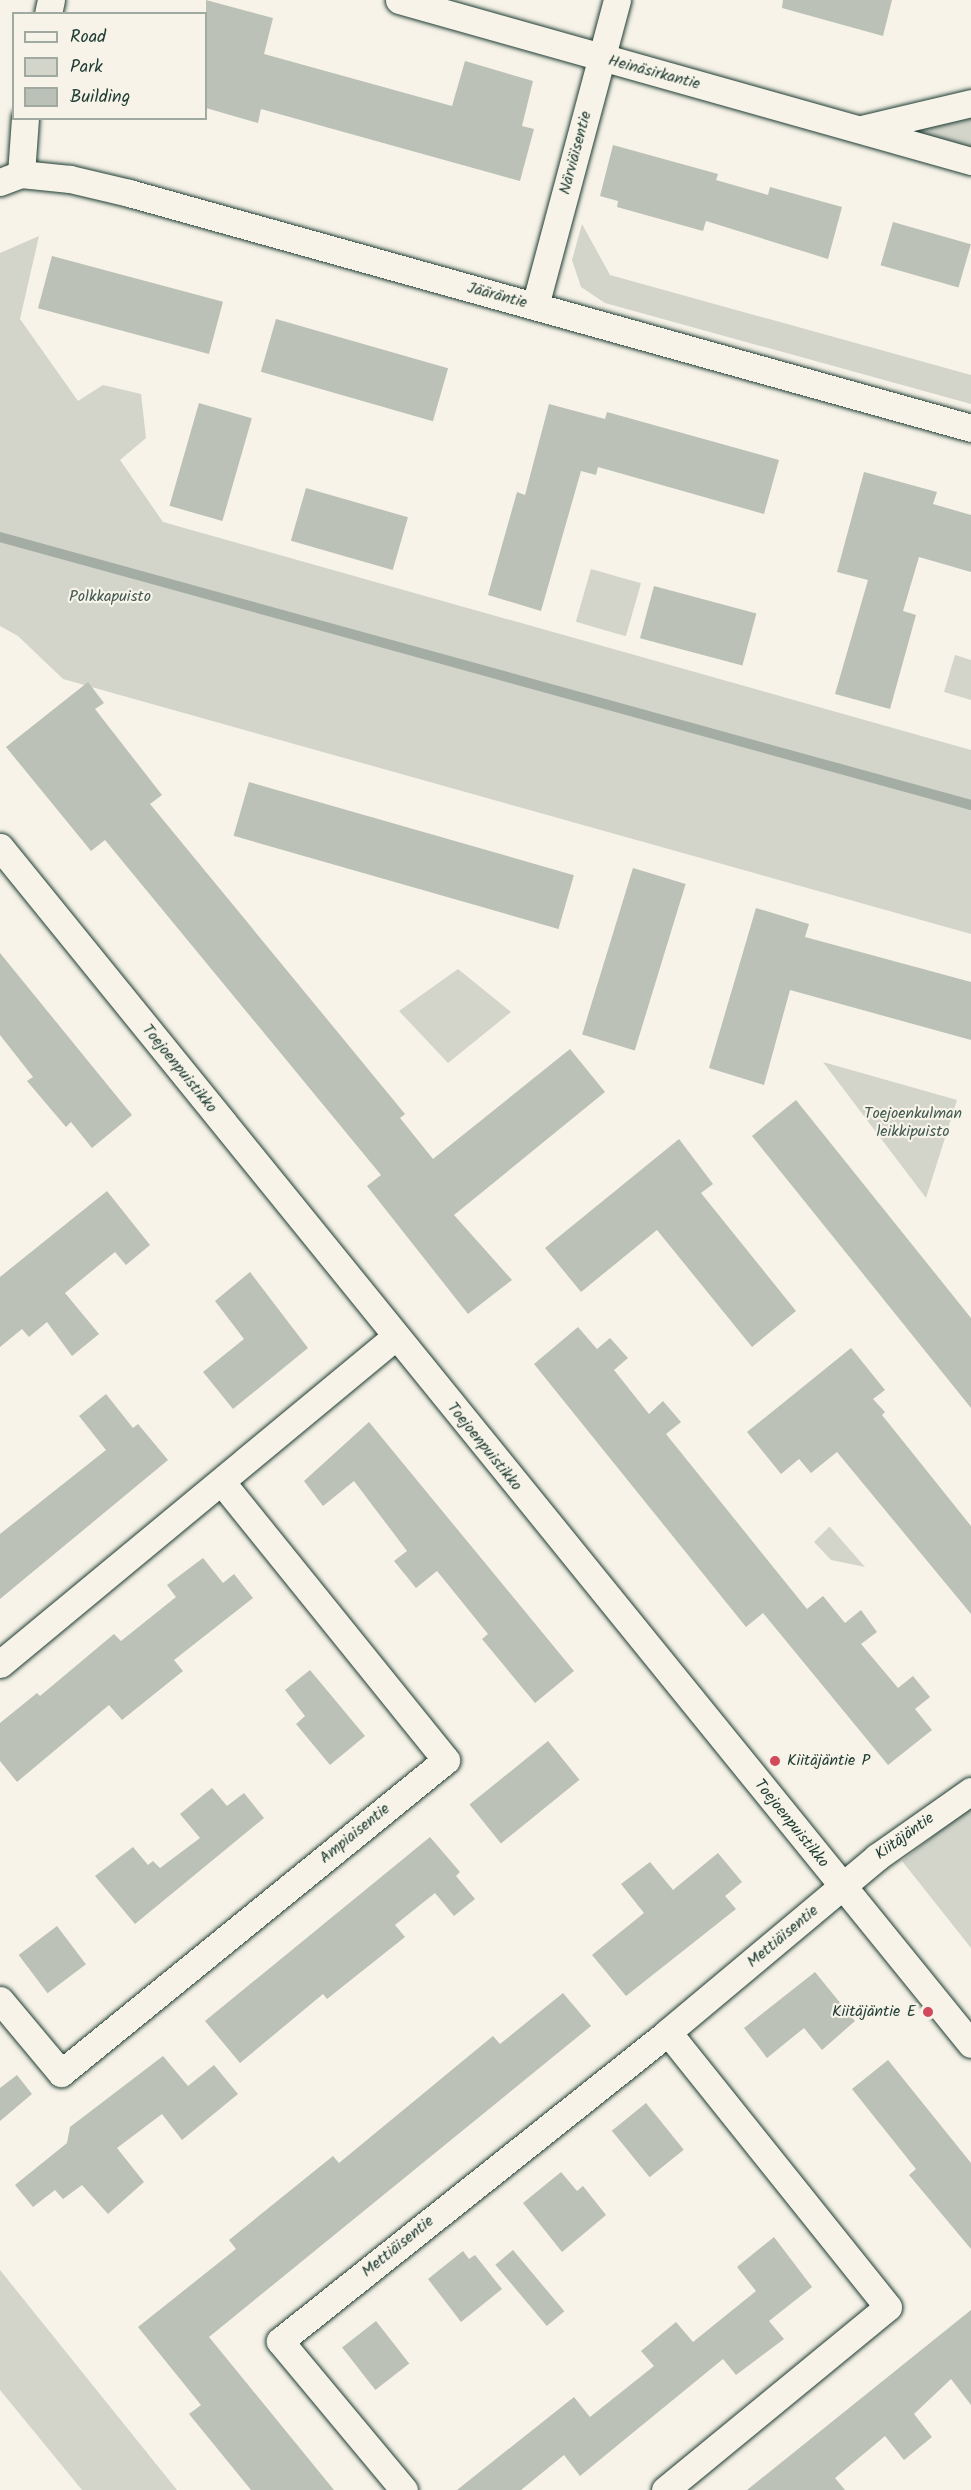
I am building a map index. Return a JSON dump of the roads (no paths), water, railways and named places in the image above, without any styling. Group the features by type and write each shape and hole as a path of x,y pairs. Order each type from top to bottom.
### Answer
{"street":[{"name":"Heinäsirkantie","path":"399,0 444,7 601,58 971,161"},
{"name":"Närviäisentie","path":"535,306 617,0"},
{"name":"Heinäsirkantie","path":"861,129 971,103"},
{"path":"11,178 25,120"},
{"name":"Jääräntie","path":"11,178 70,179 129,193 971,428"},
{"name":"Toejoenpuistikko","path":"0,847 971,2044"},
{"path":"0,1664 222,1482 395,1336"},
{"name":"Ampiaisentie","path":"0,2000 61,2073 446,1760 222,1482"},
{"name":"Kiitäjäntie","path":"843,1887 877,1857 971,1791"},
{"name":"Mettiäisentie","path":"404,2490 280,2341 668,2032 843,1887"},
{"path":"665,2490 888,2307 668,2032"}],"waterway":[{"path":"0,537 971,805"}],"place":[{"name":"Kiitäjäntie P","path":"775,1761"},
{"name":"Kiitäjäntie E","path":"928,2012"}],"park label":[{"name":"Polkkapuisto","path":"110,597"},
{"name":"Toejoenkulman leikkipuisto","path":"913,1123"}]}
